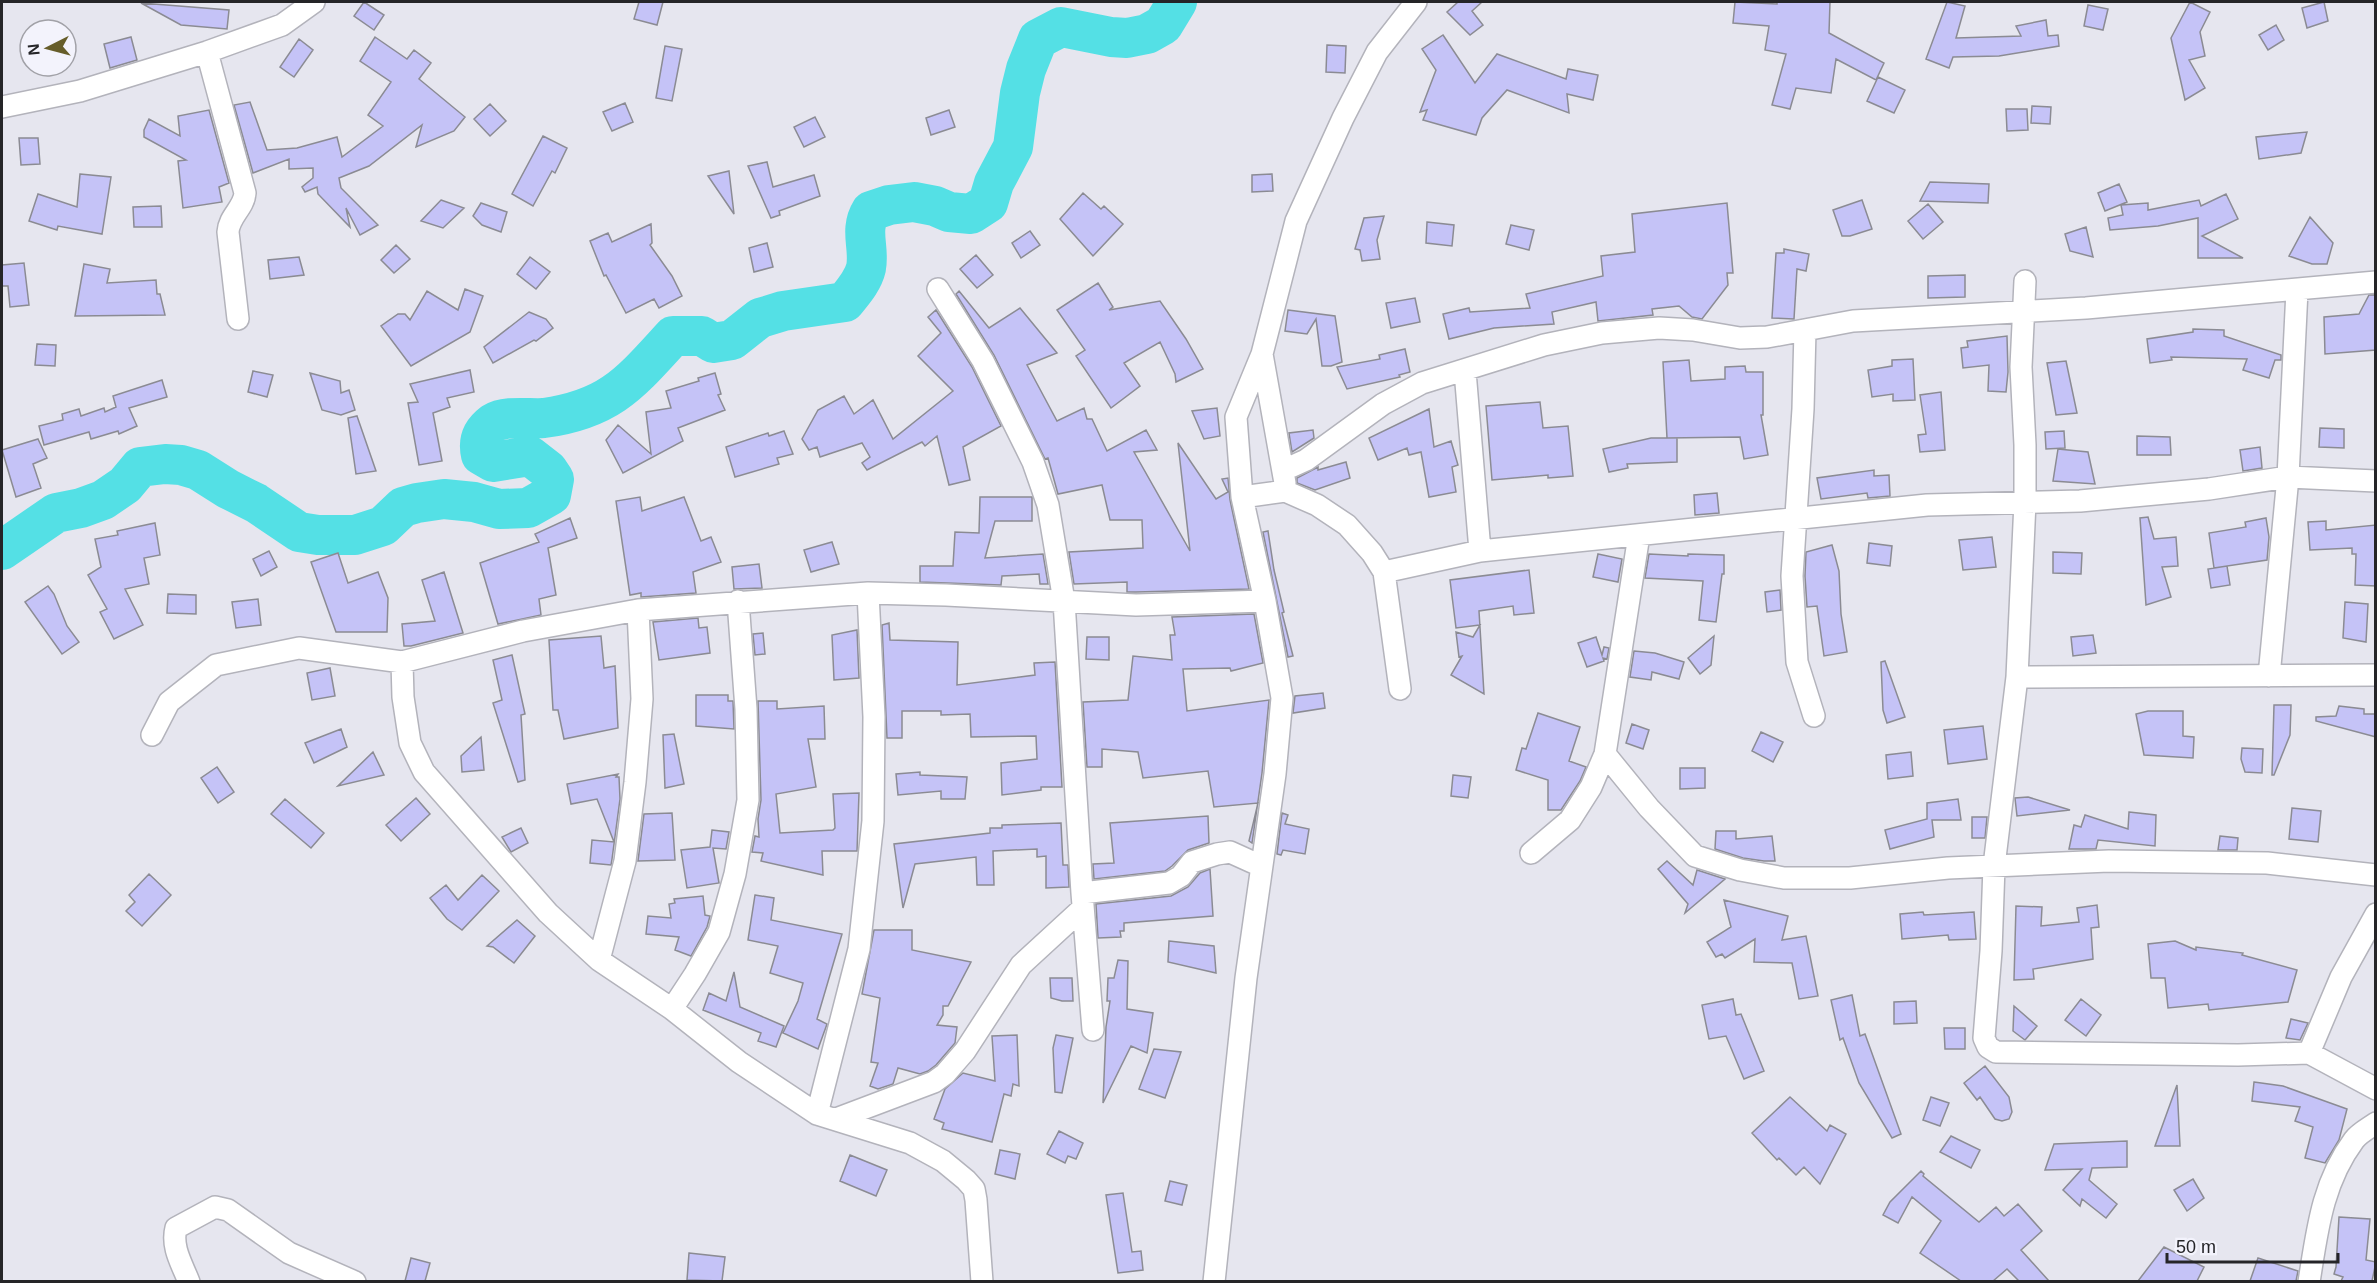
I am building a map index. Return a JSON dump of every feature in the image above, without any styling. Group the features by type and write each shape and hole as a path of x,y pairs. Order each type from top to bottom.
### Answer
{"street":[{"path":"2,107 80,91 207,52 282,25 314,2"},
{"path":"1214,1281 1245,990 1275,774 1282,699 1265,601 1242,497 1236,417 1262,354 1296,221 1343,118 1377,52 1416,2"},
{"path":"207,52 245,193 243,202 229,222 228,232 238,319"},
{"path":"2025,281 2021,367 2025,502 2017,677 1994,866 1991,951 1984,1038 1988,1047 1996,1052 2238,1055 2309,1053 2376,1089"},
{"path":"1242,497 1285,480 1306,460 1383,404 1422,383 1544,345 1602,333 1659,328 1693,330 1740,338 1767,337 1853,321 2086,308 2376,282"},
{"path":"938,289 983,361 1034,462 1048,505 1064,601 1082,900 1093,1029"},
{"path":"2269,676 2288,477 2296,290"},
{"path":"1805,330 1803,409 1792,576 1797,662 1814,716"},
{"path":"1262,354 1285,480 1317,506 1347,525 1372,553 1384,572 1400,689"},
{"path":"1465,371 1480,551"},
{"path":"1384,572 1480,551 1926,505 2080,501 2288,477 2376,481"},
{"path":"1531,853 1570,820 1591,787 1605,754 1639,535"},
{"path":"827,1116 859,949 873,822 874,717 868,593"},
{"path":"152,735 169,702 216,665 299,648 402,662 524,631 639,610 868,593 1137,605 1265,601"},
{"path":"672,1008 719,932 735,874 748,800 746,709 738,601"},
{"path":"599,960 626,861 642,699 639,610"},
{"path":"402,662 403,697 410,743 424,772 548,913 599,960 672,1008 740,1062 827,1116 910,1143 943,1161 966,1180 974,1189 976,1200 982,1281"},
{"path":"2017,677 2376,675"},
{"path":"1605,754 1649,808 1695,856 1740,870 1784,878 1850,878 1994,866 2109,861 2267,863 2376,875"},
{"path":"827,1116 934,1082 945,1074 965,1051 1021,965 1082,900 1169,883 1181,876 1192,862 1216,854 1230,852 1261,866"},
{"path":"2309,1053 2342,977 2376,914"},
{"path":"2309,1281 2321,1208 2340,1164 2355,1138 2376,1123"},
{"path":"189,1281 173,1239 176,1228 215,1207 228,1210 289,1253 355,1281"}],"building":[{"path":"364,2 384,15 374,30 354,16"},
{"path":"639,2 663,2 657,25 634,19"},
{"path":"1458,2 1482,2 1472,11 1483,25 1470,35 1447,12"},
{"path":"1735,2 1777,4 1777,2 1830,2 1829,33 1884,63 1876,80 1836,59 1831,93 1796,88 1790,109 1772,105 1786,54 1765,50 1769,26 1733,23"},
{"path":"1947,2 1965,6 1956,38 2021,36 2016,26 2046,20 2048,36 2058,35 2059,46 1999,56 1953,57 1949,68 1926,59"},
{"path":"2190,2 2210,12 2200,32 2205,56 2189,60 2205,88 2185,100 2171,38"},
{"path":"2324,2 2328,21 2307,28 2302,8"},
{"path":"141,3 229,10 227,29 181,25"},
{"path":"2088,5 2108,9 2103,30 2084,26"},
{"path":"2276,25 2284,40 2268,50 2259,35"},
{"path":"1443,35 1475,83 1497,54 1566,79 1568,69 1598,75 1593,100 1567,94 1569,113 1507,90 1482,118 1476,135 1423,120 1427,110 1420,112 1436,70 1422,49"},
{"path":"131,37 137,60 110,68 104,44"},
{"path":"375,37 407,59 414,50 431,63 419,79 465,117 454,131 416,147 422,125 369,166 339,178 341,188 378,225 360,235 346,208 350,227 318,194 317,187 305,192 302,187 313,178 313,168 289,169 289,159 253,173 234,105 250,102 267,150 297,148 337,137 342,157 383,126 368,115 391,82 360,61"},
{"path":"299,39 313,50 294,77 280,67"},
{"path":"1327,45 1346,46 1345,73 1326,72"},
{"path":"665,46 682,49 672,101 656,98"},
{"path":"1878,77 1905,90 1894,113 1867,101"},
{"path":"625,103 633,122 612,131 603,112"},
{"path":"490,104 506,121 490,136 474,119"},
{"path":"2032,106 2051,107 2050,124 2031,123"},
{"path":"2006,109 2027,109 2028,130 2007,131"},
{"path":"209,110 229,183 219,187 222,202 183,208 178,161 186,160 144,137 144,130 149,119 180,136 178,116"},
{"path":"949,110 955,127 931,135 926,118"},
{"path":"815,117 825,137 804,147 794,127"},
{"path":"2307,132 2301,153 2259,159 2256,137"},
{"path":"543,136 567,148 555,173 552,171 533,206 512,194"},
{"path":"19,138 38,138 40,164 21,165"},
{"path":"767,162 773,187 814,175 820,196 779,211 780,215 771,218 748,166"},
{"path":"729,171 734,214 708,176"},
{"path":"80,174 111,177 102,234 58,226 57,230 29,221 38,194 77,207"},
{"path":"1272,174 1273,191 1252,192 1252,175"},
{"path":"1930,182 1989,184 1988,203 1920,201"},
{"path":"2119,184 2127,202 2105,211 2098,193"},
{"path":"1083,193 1101,209 1104,206 1123,224 1093,256 1060,219"},
{"path":"2226,194 2238,219 2202,236 2243,258 2198,258 2198,218 2158,226 2110,230 2108,218 2123,215 2121,205 2148,203 2148,210 2199,200 2201,206"},
{"path":"441,200 464,208 443,228 421,221"},
{"path":"1862,200 1872,229 1850,236 1842,236 1833,210"},
{"path":"481,203 507,212 501,232 482,225 473,216"},
{"path":"1727,203 1733,273 1727,273 1728,285 1702,319 1692,317 1679,306 1652,309 1653,315 1598,321 1596,302 1552,312 1554,324 1494,328 1449,339 1443,314 1469,308 1470,312 1530,308 1526,294 1603,276 1601,256 1635,252 1632,214"},
{"path":"1928,204 1943,222 1923,239 1908,221"},
{"path":"161,206 162,227 134,227 133,207"},
{"path":"1384,216 1377,240 1380,259 1362,261 1360,250 1355,249 1364,218"},
{"path":"2310,217 2333,243 2327,264 2312,264 2289,256"},
{"path":"1427,222 1454,225 1452,246 1426,243"},
{"path":"651,224 652,243 650,245 672,276 682,296 659,308 654,299 626,313 606,275 604,276 590,241 608,233 612,242"},
{"path":"1511,225 1534,230 1529,250 1506,244"},
{"path":"2086,227 2093,257 2070,251 2065,234"},
{"path":"1030,231 1040,245 1021,258 1012,243"},
{"path":"767,243 773,267 754,272 749,248"},
{"path":"396,245 410,259 394,273 381,260"},
{"path":"1784,249 1809,254 1806,271 1797,269 1794,319 1772,318 1776,253 1784,253"},
{"path":"976,255 993,275 977,288 960,269"},
{"path":"299,257 304,275 270,279 268,260"},
{"path":"530,257 550,272 536,289 517,274"},
{"path":"24,263 29,305 10,307 8,286 2,286 2,265"},
{"path":"84,264 110,269 107,283 156,280 157,294 160,294 165,315 75,316"},
{"path":"1965,275 1965,297 1928,298 1928,276"},
{"path":"1098,283 1113,307 1109,310 1160,301 1203,369 1176,382 1175,374 1160,342 1124,363 1140,386 1111,408 1076,356 1085,350 1057,310"},
{"path":"465,289 483,296 470,332 411,366 381,326 398,314 405,314 410,320 427,291 458,310"},
{"path":"959,291 989,328 1020,308 1057,353 1027,365 1057,421 1084,408 1087,419 1092,419 1107,451 1146,430 1157,450 1134,452 1190,551 1178,443 1216,499 1228,492 1222,479 1228,478 1230,500 1249,589 1127,592 1127,582 1074,584 1069,552 1143,548 1142,520 1110,520 1102,485 1058,494 1048,458 1045,459 994,355 956,294"},
{"path":"2369,295 2376,295 2376,350 2325,354 2324,317 2359,314"},
{"path":"1415,298 1420,322 1391,328 1386,303"},
{"path":"936,310 972,367 1001,426 963,447 970,480 949,485 937,436 925,446 922,442 867,470 862,463 870,457 862,443 820,457 817,447 809,450 802,439 818,410 844,396 854,414 873,400 893,439 953,391 918,356 941,333 928,317"},
{"path":"1288,310 1335,316 1342,362 1322,366 1316,319 1307,334 1285,331"},
{"path":"529,312 546,319 553,328 536,341 534,340 493,363 484,347"},
{"path":"2193,329 2224,330 2224,336 2281,355 2281,360 2275,360 2269,378 2243,370 2247,359 2171,357 2172,360 2150,363 2147,339 2193,332"},
{"path":"2007,336 2006,392 1988,391 1989,365 1963,368 1961,348 1968,347 1967,341"},
{"path":"37,344 56,345 55,366 35,365"},
{"path":"1405,349 1410,372 1399,375 1400,377 1347,389 1337,367 1380,359 1379,355"},
{"path":"1913,359 1915,400 1893,401 1893,394 1872,397 1868,370 1892,366 1892,360"},
{"path":"1689,360 1691,381 1725,379 1725,367 1745,366 1746,372 1763,372 1763,415 1761,415 1768,455 1744,459 1740,437 1667,438 1663,362"},
{"path":"2066,361 2077,413 2056,415 2047,363"},
{"path":"470,370 474,392 447,398 450,407 433,413 442,461 419,465 408,403 418,402 410,384"},
{"path":"253,371 273,375 267,397 248,392"},
{"path":"310,373 340,381 341,393 349,390 355,410 341,415 322,410"},
{"path":"715,373 721,394 718,395 725,410 678,428 683,441 623,473 606,440 618,425 651,454 646,412 671,408 666,391 699,381 698,378"},
{"path":"162,380 167,397 129,408 137,426 119,434 118,431 91,439 89,432 44,445 39,426 63,420 62,414 79,409 81,416 104,408 105,412 116,407 113,396"},
{"path":"1941,392 1945,450 1920,452 1918,435 1926,434 1920,395"},
{"path":"1540,402 1543,428 1568,426 1573,476 1548,478 1548,475 1492,480 1486,406"},
{"path":"1217,408 1220,436 1204,439 1192,411"},
{"path":"1429,409 1434,447 1451,441 1458,465 1452,467 1456,492 1429,497 1421,452 1409,455 1407,448 1378,460 1369,438"},
{"path":"357,416 376,471 356,474 348,418"},
{"path":"2320,428 2344,429 2344,448 2319,447"},
{"path":"1313,430 1314,438 1292,452 1289,433"},
{"path":"784,431 793,454 777,458 779,464 735,477 726,447 768,433 769,436"},
{"path":"2064,431 2065,448 2046,449 2045,432"},
{"path":"2137,436 2170,437 2171,455 2137,455"},
{"path":"1651,438 1677,438 1677,462 1627,464 1628,468 1609,472 1603,449"},
{"path":"38,439 47,458 33,464 41,488 16,497 2,450"},
{"path":"2260,447 2262,468 2243,471 2240,450"},
{"path":"2058,449 2088,452 2095,484 2053,481"},
{"path":"1346,462 1350,478 1315,490 1297,483 1297,478 1318,467 1318,470"},
{"path":"1874,470 1874,476 1889,475 1890,496 1868,498 1867,493 1821,499 1817,478"},
{"path":"1717,493 1719,513 1695,515 1694,495"},
{"path":"640,497 642,511 684,497 701,541 711,537 721,562 693,572 696,593 641,597 641,593 630,595 616,501"},
{"path":"980,497 1032,497 1032,521 995,521 985,558 1043,554 1048,584 1040,584 1039,574 1002,576 1001,585 920,582 920,566 953,566 955,532 979,533"},
{"path":"2148,517 2154,539 2176,537 2178,566 2162,567 2171,597 2146,605 2140,518"},
{"path":"570,518 577,538 548,548 556,595 539,599 541,615 498,624 480,563 539,542 535,534"},
{"path":"2266,518 2269,537 2267,560 2214,568 2209,533 2246,527 2245,522"},
{"path":"2326,521 2326,530 2376,525 2376,586 2355,585 2356,554 2352,554 2352,548 2310,550 2308,522"},
{"path":"155,523 160,555 144,558 149,584 125,589 143,625 114,639 100,612 107,609 88,575 101,567 95,539 118,535 117,531"},
{"path":"1268,531 1284,612 1282,613 1293,656 1288,657 1263,532"},
{"path":"1992,537 1996,567 1963,570 1959,540"},
{"path":"832,542 839,564 811,572 804,550"},
{"path":"1869,543 1892,546 1890,566 1867,563"},
{"path":"1832,545 1839,571 1841,614 1847,652 1824,656 1817,606 1807,607 1806,552"},
{"path":"269,551 277,567 261,576 253,559"},
{"path":"2053,552 2082,553 2081,574 2053,573"},
{"path":"338,553 348,583 378,572 388,598 387,632 336,632 311,562"},
{"path":"1598,554 1622,559 1618,582 1593,577"},
{"path":"1649,554 1724,555 1724,574 1722,574 1716,622 1699,620 1703,581 1645,578"},
{"path":"759,564 762,588 734,589 732,567"},
{"path":"2227,566 2230,585 2211,588 2208,569"},
{"path":"1529,570 1534,613 1514,615 1513,606 1479,611 1480,625 1456,628 1450,580"},
{"path":"444,572 463,633 404,646 402,624 435,621 422,580"},
{"path":"48,586 54,594 67,626 79,642 62,654 25,602"},
{"path":"1780,590 1781,610 1767,612 1765,592"},
{"path":"168,594 196,595 196,614 167,613"},
{"path":"258,599 261,625 236,628 232,602"},
{"path":"2345,602 2368,604 2366,642 2343,638"},
{"path":"1254,614 1263,663 1231,671 1230,668 1183,669 1187,711 1269,700 1258,803 1214,807 1208,771 1143,778 1138,752 1102,749 1102,767 1087,767 1083,702 1128,700 1133,656 1172,660 1170,635 1175,635 1172,617"},
{"path":"698,618 699,628 707,627 710,653 659,660 653,622"},
{"path":"889,623 890,640 958,642 957,685 1035,675 1034,663 1055,662 1062,787 1041,787 1041,790 1002,795 1001,763 1037,759 1036,736 971,737 970,714 941,715 941,711 902,711 902,738 887,738 882,625"},
{"path":"1480,625 1484,694 1451,675 1462,656 1459,657 1456,632 1473,637"},
{"path":"857,630 859,678 834,680 832,635"},
{"path":"763,633 765,654 755,655 753,634"},
{"path":"2093,635 2096,653 2073,656 2071,637"},
{"path":"601,636 604,668 615,666 618,728 564,739 558,710 553,710 549,640"},
{"path":"1714,636 1711,665 1700,674 1688,658"},
{"path":"1087,637 1109,637 1109,660 1086,659"},
{"path":"1596,637 1602,655 1604,647 1609,648 1607,659 1603,658 1604,661 1587,667 1578,643"},
{"path":"1634,651 1655,653 1684,662 1679,679 1652,672 1651,680 1630,677"},
{"path":"512,655 525,714 521,715 525,780 518,782 493,703 502,700 493,660"},
{"path":"1885,661 1905,717 1887,723 1883,710 1881,662"},
{"path":"330,668 335,696 312,700 307,673"},
{"path":"1323,693 1325,708 1293,713 1295,696"},
{"path":"696,695 728,695 728,701 733,701 734,729 696,726"},
{"path":"758,701 777,701 777,709 824,706 825,739 808,739 816,787 776,794 780,833 833,830 835,828 833,794 859,793 857,851 822,851 823,875 761,861 763,853 752,852 755,836 759,837 758,819 761,800"},
{"path":"2274,705 2291,705 2290,735 2274,775 2272,775"},
{"path":"2339,706 2364,709 2364,714 2376,714 2376,737 2316,721 2316,717 2336,716"},
{"path":"2148,711 2183,711 2183,736 2194,737 2193,758 2144,755 2136,714"},
{"path":"1538,713 1580,727 1569,761 1586,767 1580,781 1561,810 1548,810 1548,780 1516,770 1522,748 1526,749"},
{"path":"1632,724 1649,730 1643,749 1626,743"},
{"path":"1983,726 1987,759 1948,764 1944,730"},
{"path":"341,729 347,747 314,763 305,743"},
{"path":"1761,732 1783,742 1773,762 1752,751"},
{"path":"674,734 684,784 665,788 663,735"},
{"path":"481,737 484,770 462,772 461,756"},
{"path":"2242,748 2263,749 2262,773 2245,772 2241,759"},
{"path":"373,752 384,775 338,786"},
{"path":"1911,752 1913,776 1888,779 1886,755"},
{"path":"217,767 234,792 218,803 201,778"},
{"path":"1680,768 1705,768 1705,788 1680,789"},
{"path":"920,772 920,775 967,777 965,799 941,799 941,791 898,795 896,774"},
{"path":"618,774 616,777 619,777 620,799 611,865 590,863 592,840 614,842 597,799 571,804 567,784"},
{"path":"1453,775 1471,777 1468,798 1451,796"},
{"path":"2028,797 2070,810 2017,816 2015,798"},
{"path":"416,798 430,814 401,841 386,825"},
{"path":"285,799 324,833 311,848 271,814"},
{"path":"1958,799 1961,820 1932,820 1934,837 1890,849 1885,830 1927,819 1927,803"},
{"path":"1257,806 1252,843 1249,841"},
{"path":"2292,808 2321,811 2318,842 2289,839"},
{"path":"2129,812 2156,815 2155,846 2098,840 2096,849 2069,849 2074,825 2081,827 2085,815 2128,829"},
{"path":"672,813 675,860 638,861 644,814"},
{"path":"1282,813 1288,815 1285,824 1309,829 1305,854 1283,850 1281,855 1277,854"},
{"path":"1208,816 1209,843 1188,850 1165,871 1094,879 1093,864 1114,863 1110,823"},
{"path":"1972,817 1987,817 1985,838 1972,838"},
{"path":"1061,823 1063,865 1068,865 1069,887 1046,888 1046,856 1037,857 1037,849 993,851 994,885 977,885 976,857 915,864 903,908 894,844 990,833 990,828 1002,828 1002,825"},
{"path":"521,828 528,843 511,852 502,837"},
{"path":"712,830 729,832 726,849 713,848 719,883 687,888 681,850 710,847"},
{"path":"1716,831 1736,831 1736,839 1772,836 1775,861 1743,858 1715,849"},
{"path":"2220,836 2238,838 2237,850 2218,850"},
{"path":"1667,861 1693,885 1697,870 1725,879 1685,913 1688,904 1658,869"},
{"path":"1210,869 1213,916 1124,923 1124,931 1120,931 1121,937 1098,938 1096,904 1171,896 1188,887 1200,873"},
{"path":"149,874 171,895 142,926 126,911 135,902 129,895"},
{"path":"482,875 499,891 462,930 447,919 430,898 446,885 458,900"},
{"path":"755,895 774,898 771,920 842,934 817,1019 827,1024 818,1049 783,1033 798,1001 803,983 770,973 778,946 748,940"},
{"path":"703,896 705,915 710,916 707,927 691,956 675,950 679,937 646,934 648,916 671,918 669,904 675,903 674,899"},
{"path":"1724,900 1788,916 1782,940 1806,936 1818,996 1799,999 1792,963 1754,962 1755,939 1725,958 1722,954 1716,957 1707,942 1731,927"},
{"path":"2097,905 2099,927 2091,928 2093,959 2033,969 2034,979 2014,980 2016,906 2042,907 2041,926 2079,922 2077,908"},
{"path":"1923,912 1924,915 1974,912 1976,939 1949,940 1948,935 1902,939 1900,914"},
{"path":"517,920 535,936 514,963 493,947 487,946"},
{"path":"874,930 912,930 912,950 971,962 948,1006 943,1006 943,1015 937,1025 957,1027 955,1043 928,1071 920,1074 898,1068 893,1084 878,1089 870,1086 878,1063 871,1062 880,998 862,994"},
{"path":"1169,941 1214,946 1216,973 1168,962"},
{"path":"2175,941 2196,950 2196,947 2243,953 2242,955 2297,970 2288,1002 2209,1010 2208,1004 2168,1008 2165,978 2151,978 2148,944"},
{"path":"1118,960 1128,961 1127,1009 1153,1013 1147,1053 1131,1046 1103,1103 1106,1027 1110,1001 1107,1001 1108,978 1114,978"},
{"path":"734,972 740,1007 784,1026 776,1047 758,1041 761,1033 703,1010 709,993 726,1001"},
{"path":"1050,978 1072,978 1073,1001 1051,998"},
{"path":"1852,995 1860,1036 1865,1034 1901,1134 1892,1138 1859,1083 1843,1038 1840,1040 1831,1000"},
{"path":"1733,999 1736,1015 1741,1014 1764,1071 1744,1079 1726,1036 1709,1039 1702,1005"},
{"path":"2081,999 2101,1015 2086,1036 2065,1020"},
{"path":"1916,1001 1917,1023 1894,1024 1894,1002"},
{"path":"2014,1006 2037,1026 2025,1040 2013,1031"},
{"path":"2291,1019 2308,1023 2300,1040 2286,1038"},
{"path":"1944,1028 1965,1028 1965,1049 1945,1049"},
{"path":"1017,1035 1019,1086 1013,1084 1011,1096 1004,1094 992,1142 942,1129 944,1123 934,1119 945,1089 963,1073 995,1081 992,1036"},
{"path":"1056,1035 1073,1038 1062,1093 1055,1092 1053,1048"},
{"path":"1154,1049 1181,1052 1165,1098 1139,1089"},
{"path":"1985,1066 2009,1097 2012,1112 2009,1119 2002,1121 1995,1119 1980,1097 1977,1100 1964,1083"},
{"path":"2254,1082 2283,1086 2347,1109 2339,1140 2325,1163 2305,1158 2313,1127 2295,1121 2300,1107 2252,1101"},
{"path":"2177,1085 2180,1146 2155,1146"},
{"path":"1790,1097 1827,1131 1830,1125 1846,1134 1820,1184 1804,1167 1796,1175 1779,1158 1777,1160 1752,1133"},
{"path":"1931,1097 1949,1103 1940,1126 1923,1120"},
{"path":"1059,1131 1083,1143 1076,1159 1068,1156 1065,1163 1047,1154"},
{"path":"1951,1136 1980,1150 1971,1168 1940,1152"},
{"path":"2127,1141 2127,1167 2092,1168 2089,1180 2117,1204 2106,1218 2082,1199 2080,1206 2063,1190 2082,1169 2045,1170 2054,1144"},
{"path":"1000,1150 1020,1154 1015,1179 995,1174"},
{"path":"850,1155 887,1170 876,1196 840,1181"},
{"path":"1921,1171 1923,1176 1979,1222 1996,1207 2004,1216 2018,1204 2042,1231 2021,1250 2049,1281 2019,1281 2007,1269 1993,1281 1961,1281 1920,1253 1941,1221 1912,1197 1898,1223 1883,1215 1890,1202"},
{"path":"2193,1179 2204,1198 2187,1211 2174,1190"},
{"path":"1170,1181 1187,1185 1182,1205 1165,1201"},
{"path":"1123,1193 1132,1252 1141,1251 1143,1270 1118,1273 1106,1195"},
{"path":"2339,1217 2370,1219 2366,1260 2376,1262 2372,1281 2341,1281 2343,1277 2334,1274"},
{"path":"2164,1247 2204,1267 2197,1281 2138,1281"},
{"path":"689,1253 725,1257 722,1281 687,1280"},
{"path":"411,1258 430,1263 425,1281 405,1281"},
{"path":"2258,1258 2298,1271 2296,1281 2250,1281"}],"waterway":[{"path":"2,550 56,513 81,508 103,500 125,485 140,467 165,464 181,465 198,470 256,503 299,532 318,535 355,535 383,526 403,507 444,499 474,502 499,509 528,508 551,495 554,479 548,470 530,456 493,462 481,455 481,437 493,423 511,418 544,418 586,408 617,391 631,380 673,336 702,336 713,343 732,340 760,318 783,311 845,302 865,273 867,261 865,232 871,211 889,205 914,202 935,206 949,212 971,214 988,203 994,183 1013,147 1020,93 1026,69 1038,39 1061,27 1111,37 1127,38 1147,34 1163,25 1177,2"}]}
